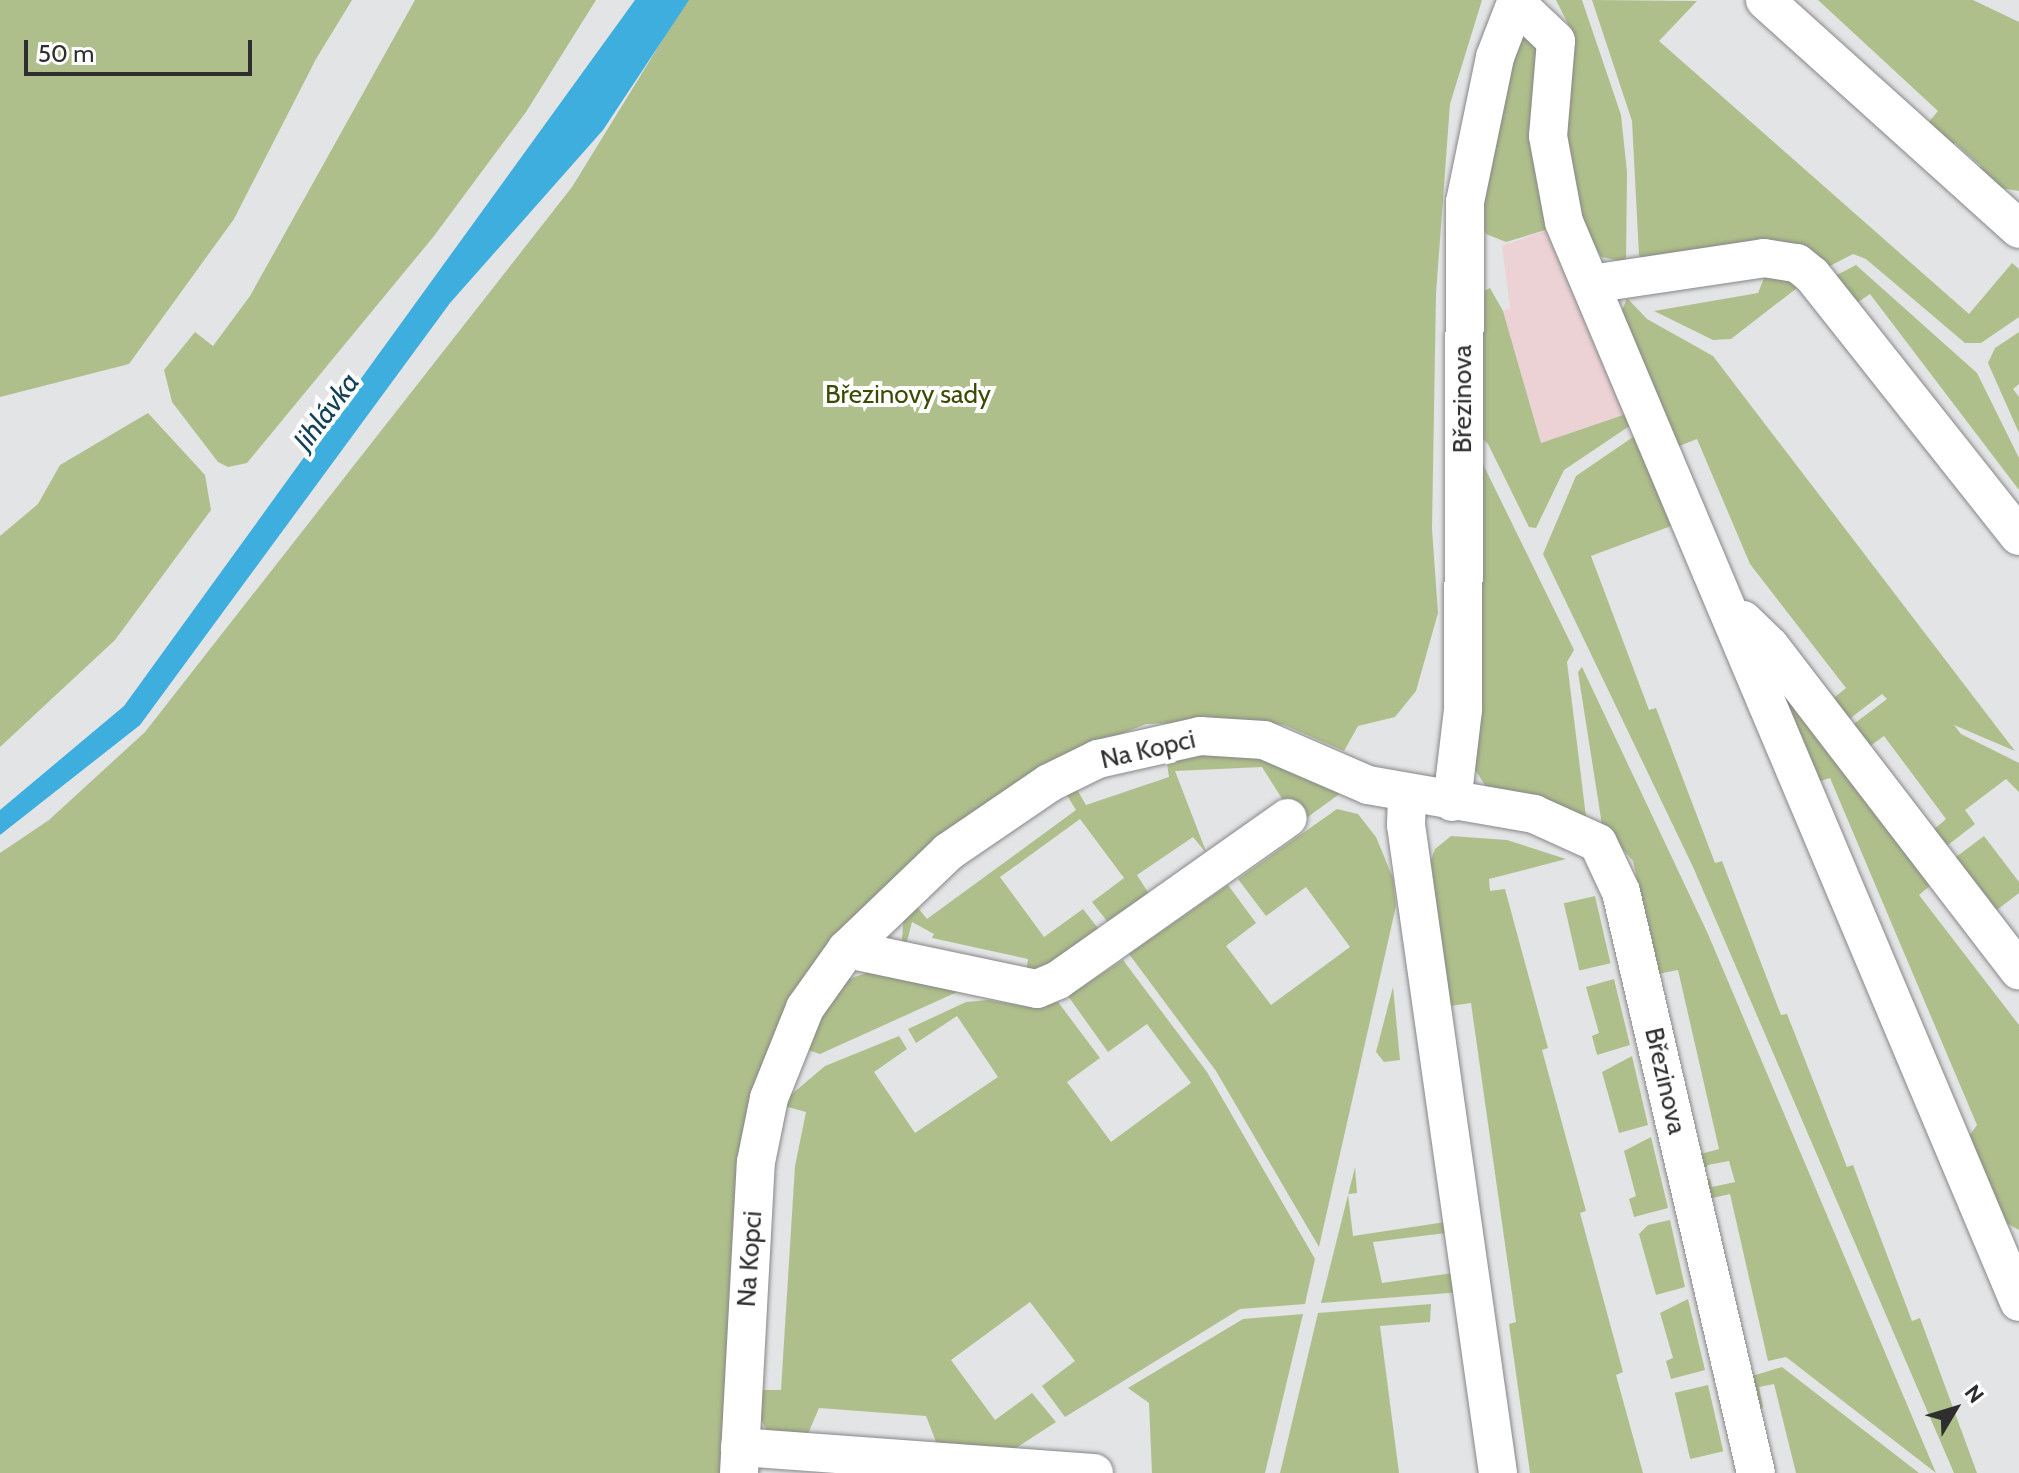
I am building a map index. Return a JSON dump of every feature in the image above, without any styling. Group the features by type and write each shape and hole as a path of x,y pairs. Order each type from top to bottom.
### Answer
{"street":[{"path":"1765,0 2019,229"},
{"name":"Březinova","path":"1452,802 1463,710 1465,202 1495,57 1516,1 1556,41 1548,136 1551,171 1564,222 2007,1246 2019,1302"},
{"path":"1591,284 1764,258 1797,263 1812,275 2019,536"},
{"name":"Březinova","path":"1729,607 1770,646 2019,970"},
{"name":"Na Kopci","path":"1094,1473 739,1460 756,1162 769,1098 805,1008 847,949 948,852 1049,783 1098,759 1144,746 1200,736 1264,740 1368,785 1407,796"},
{"path":"1407,796 1406,825 1498,1473"},
{"name":"Březinova","path":"1407,796 1534,814 1573,829 1598,843 1614,868 1756,1473"},
{"path":"847,949 1037,989 1058,980 1288,818"}],"shaded area":[{"path":"1555,227 1632,412 1541,443 1503,311 1510,308 1502,246"}],"green space":[{"path":"0,0 352,0 316,59 234,219 129,364 0,397"},
{"path":"415,0 596,0 526,112 434,236 247,463 228,467 218,462 172,402 164,370 195,332 213,346 250,296"},
{"name":"Březinovy sady","path":"687,0 1482,0 1450,104 1436,294 1432,529 1438,613 1416,691 1395,717 1358,726 1344,751 1284,725 1247,721 1146,724 1079,751 774,1038 723,1473 0,1473 0,853 49,820 145,732 572,187"},
{"path":"1556,0 1582,0 1621,115 1627,172 1626,262 1601,257 1581,219 1563,130 1571,30"},
{"path":"1592,0 1697,1 1659,41 1969,314 2012,263 2019,269 2019,317 1981,343 1965,343 1866,259 1853,254 1828,267 1645,261 1639,255 1632,121"},
{"path":"1818,0 1973,0 2019,22 2019,191 1988,186 1974,174 1981,166 1955,143 1946,150 1923,129 1938,111"},
{"path":"1526,36 1539,43 1555,227 1506,242 1486,234 1476,210 1518,38"},
{"path":"1856,265 1977,373 2019,458 2019,490 1870,294 1857,303 1835,276"},
{"path":"1768,268 1806,281 1731,339 1713,340 1654,311 1758,293"},
{"path":"1490,288 1503,311 1541,443 1632,412 1631,425 1564,470 1536,528 1529,527 1488,444 1475,431 1480,293"},
{"path":"1627,298 1647,319 1713,356 2015,751 1954,725 1961,734 2019,763 2019,792 2006,779 1965,810 1975,824 1939,852 1931,832 1946,819 1884,736 1866,749 1847,729 1887,699 1882,694 1843,724 1830,701 1846,688 1750,564 1697,439 1677,447 1622,311"},
{"path":"2019,332 2019,384 2013,389 2019,397 2019,433 1988,363 1995,348"},
{"path":"148,413 205,475 211,510 115,640 0,747 0,536 38,504 60,465"},
{"path":"1636,435 1679,523 1591,556 1649,710 1656,708 1715,863 1722,861 1781,1015 1787,1014 1847,1167 1853,1165 1912,1321 1920,1318 1977,1473 1954,1473 1693,867 1543,554 1576,476"},
{"path":"1480,458 1574,650 1567,662 1586,817 1486,787 1474,768"},
{"path":"1758,654 1937,880 1919,895 2019,1025 2019,1230 1997,1218 1961,1147 1977,1125 1830,778 1810,784"},
{"path":"1582,667 1708,934 1936,1473 1786,1357 1768,1361 1730,1194 1708,1199 1703,1181 1710,1179 1712,1187 1735,1182 1729,1161 1708,1165 1702,1173 1697,1155 1719,1149 1678,970 1658,974 1633,861 1602,825 1578,672"},
{"path":"1251,755 1345,790 1298,824 1262,767 1175,771 1207,854 1193,837 1137,875 1151,897 1114,930 1092,902 1124,878 1080,819 1000,877 1044,937 1083,909 1104,936 1025,980 1028,959 932,938 934,934 912,922 906,945 902,940 904,912 914,903 927,919 1076,810 1065,792 1075,786 1086,805 1169,777 1166,757"},
{"path":"1337,809 1358,814 1376,837 1393,878 1396,906 1319,1247 1216,1071 1129,954 1228,885 1256,923 1226,946 1271,1005 1350,947 1306,887 1266,916 1238,879"},
{"path":"1451,836 1507,840 1566,859 1489,879 1490,891 1505,889 1548,1048 1542,1050 1586,1211 1580,1213 1623,1372 1616,1375 1643,1473 1530,1473 1509,1324 1516,1322 1471,1003 1450,1006 1429,865 1435,849"},
{"path":"1984,836 2019,882 2019,893 1989,916 1948,863"},
{"path":"1595,896 1611,963 1579,970 1564,903"},
{"path":"1123,960 1207,1072 1315,1259 1305,1304 1240,1309 1065,1417 1042,1386 1075,1361 1030,1302 951,1360 995,1420 1032,1393 1056,1422 1002,1457 940,1452 926,1416 819,1408 805,1441 767,1431 758,1414 759,1390 781,1390 795,1166 806,1112 784,1106 786,1099 825,1066 899,1036 907,1049 874,1072 915,1133 998,1077 957,1016 916,1043 908,1029 966,1002 988,1000 1030,1007 1058,1002 1100,1058 1067,1082 1111,1142 1191,1083 1147,1024 1108,1052 1068,996"},
{"path":"875,970 966,988 820,1054 805,1049 811,1029 843,981"},
{"path":"1614,979 1630,1045 1597,1055 1592,1036 1599,1033 1586,987"},
{"path":"1393,987 1400,1060 1384,1062 1376,1052"},
{"path":"1632,1056 1648,1125 1619,1133 1602,1072"},
{"path":"1651,1137 1668,1208 1634,1217 1629,1199 1636,1196 1624,1151"},
{"path":"1355,1167 1357,1193 1348,1194"},
{"path":"1348,1195 1353,1236 1452,1221 1454,1232 1373,1242 1382,1283 1460,1272 1462,1292 1321,1303"},
{"path":"1670,1220 1685,1287 1656,1295 1639,1234 1648,1225"},
{"path":"1688,1299 1705,1370 1671,1379 1666,1361 1673,1358 1660,1313"},
{"path":"1431,1304 1430,1322 1380,1326 1399,1473 1280,1473 1318,1313"},
{"path":"1303,1314 1265,1473 1152,1473 1149,1403 1128,1388 1243,1319"},
{"path":"1782,1367 1919,1473 1796,1473 1774,1384 1759,1387 1763,1407 1757,1409 1749,1377"},
{"path":"1708,1385 1723,1451 1690,1459 1675,1393"}],"water":[{"path":"635,0 689,0 603,130 450,303 140,725 0,835 0,810 124,706"}],"water label":[{"name":"Jihlávka","path":"326,411"}]}
